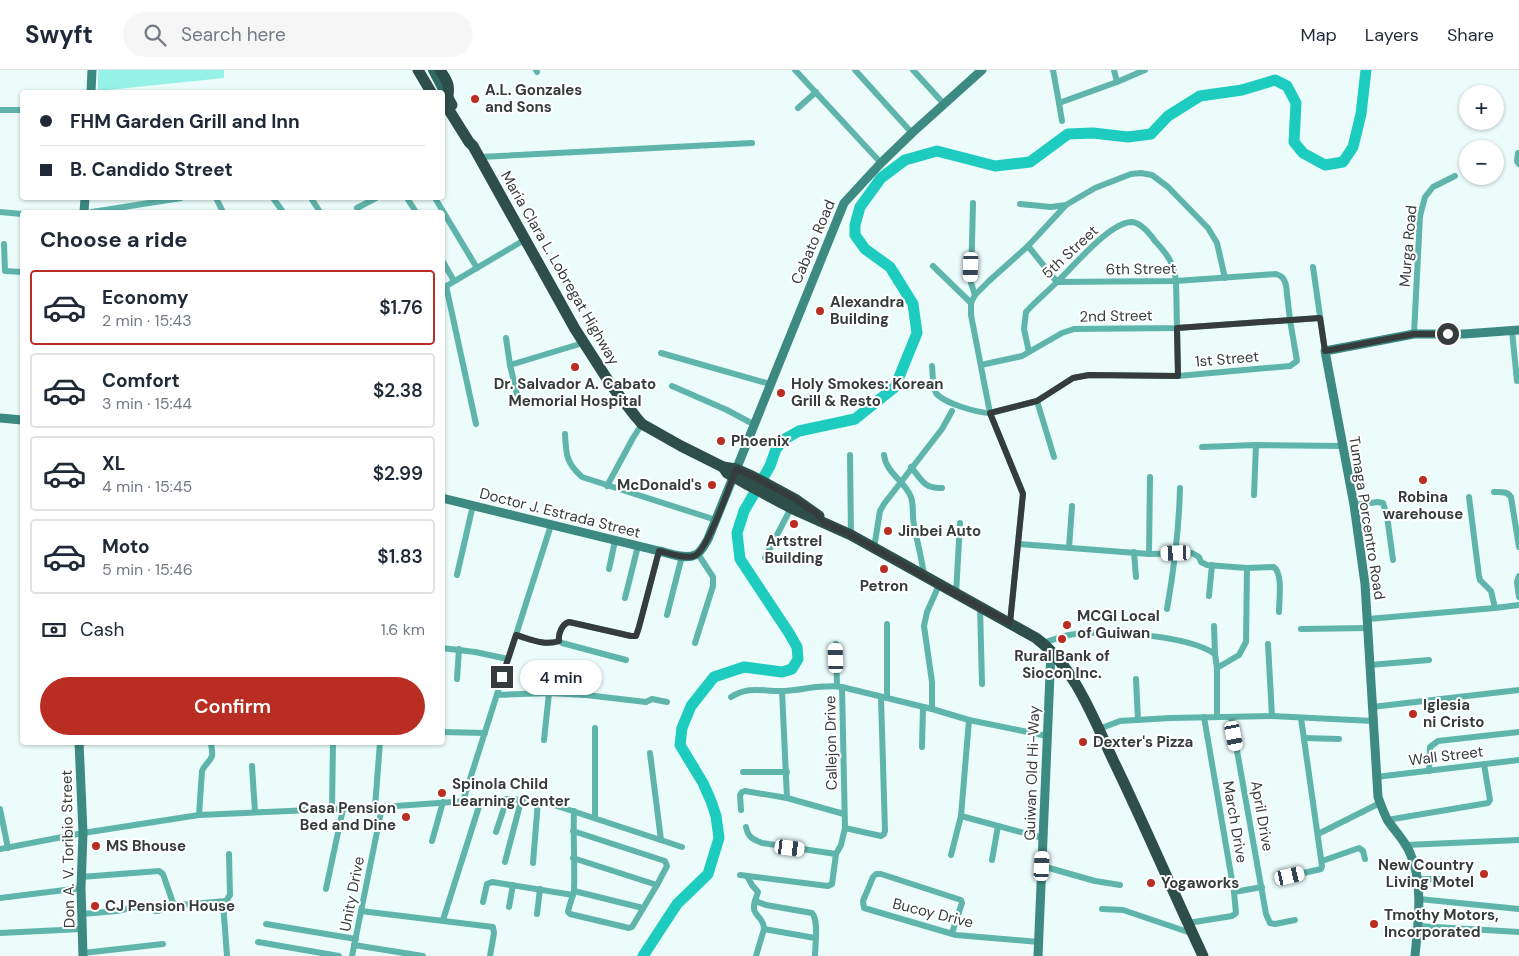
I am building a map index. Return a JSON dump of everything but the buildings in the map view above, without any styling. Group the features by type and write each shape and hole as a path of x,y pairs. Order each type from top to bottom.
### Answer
{"highway":[{"path":"418,70 430,90"},
{"name":"Maria Clara L. Lobregat Highway","path":"440,70 449,88 445,94"},
{"name":"Maria Clara L. Lobregat Highway","path":"445,100 526,239 583,343 611,385 642,424 774,493 800,502 817,514 823,522"},
{"name":"Maria Clara L. Lobregat Highway","path":"774,493 791,508 851,535 1010,623 1047,647 1059,659 1074,681 1099,730 1151,838 1203,956"}],"main road":[{"path":"426,70 439,90"},
{"path":"433,70 440,90"}],"street":[{"path":"91,90 92,70"},
{"path":"795,70 881,163"},
{"path":"855,70 912,133"},
{"path":"913,70 944,104"},
{"path":"1114,70 1117,82"},
{"path":"1059,103 1145,70"},
{"name":"Cabato Road","path":"735,473 844,203 881,163 978,71"},
{"path":"1055,72 1062,121"},
{"path":"798,108 816,92"},
{"path":"0,110 20,110"},
{"path":"476,152 537,153 752,143"},
{"path":"1518,153 1517,161 1519,164"},
{"path":"1010,623 1023,494 990,413 971,315 971,303 975,295 1028,246 1066,206 1095,188 1131,174 1141,173 1152,175 1168,187 1208,228 1217,243 1225,278"},
{"name":"Murga Road","path":"1414,334 1420,216 1426,196 1432,187 1455,176"},
{"path":"105,210 168,200"},
{"path":"358,208 372,200"},
{"path":"973,203 971,283 975,295"},
{"path":"1020,204 1050,207 1066,206"},
{"path":"0,212 20,214"},
{"path":"445,215 477,268"},
{"name":"5th Street","path":"1029,352 1024,329 1026,312 1103,237 1125,224 1130,222 1136,223 1168,256 1174,269 1176,281"},
{"path":"445,286 526,239"},
{"path":"4,244 5,271 20,272"},
{"path":"1028,246 1057,282"},
{"path":"445,265 454,281"},
{"path":"932,266 971,303"},
{"path":"1313,268 1325,351 1414,334 1464,334 1515,330 1517,381"},
{"name":"6th Street","path":"1057,282 1176,281 1276,274 1285,280 1290,320"},
{"path":"1176,281 1178,376"},
{"path":"445,291 476,424"},
{"name":"2nd Street","path":"981,365 1018,357 1062,333 1074,329 1177,328 1320,318"},
{"name":"1st Street","path":"990,413 1037,401 1073,378 1089,375 1178,376 1290,366 1297,361 1298,357 1290,320"},
{"path":"506,338 518,400"},
{"path":"510,366 583,343"},
{"name":"Tumaga Porcentro Road","path":"1325,351 1354,505 1365,584 1377,790 1387,820 1411,854 1417,879 1419,899 1415,956"},
{"path":"661,353 770,384"},
{"path":"932,366 934,386 940,396 971,410 990,413"},
{"path":"672,386 754,424"},
{"path":"1037,401 1054,457"},
{"path":"874,548 880,511 911,467 942,429 952,411"},
{"path":"0,418 20,420"},
{"path":"608,486 632,438 642,424"},
{"path":"565,434 566,451 573,470 582,477 716,520"},
{"path":"1202,447 1256,445 1342,446"},
{"path":"1254,495 1256,445"},
{"path":"850,455 851,535"},
{"path":"884,455 888,468 902,482 911,498 924,576"},
{"path":"911,467 929,487 942,488"},
{"path":"696,644 713,586 713,577 698,554 708,539 735,473"},
{"path":"1149,554 1150,477"},
{"path":"1167,610 1176,553 1180,488"},
{"path":"1494,492 1509,494 1519,547"},
{"path":"1469,496 1479,576 1491,591 1495,608"},
{"name":"Doctor J. Estrada Street","path":"445,499 659,551 682,556 698,554"},
{"path":"1354,505 1384,503 1393,560"},
{"path":"457,575 473,505"},
{"path":"1069,548 1072,506"},
{"path":"764,558 791,508"},
{"path":"956,594 960,523"},
{"path":"463,801 551,525"},
{"path":"609,570 615,541"},
{"path":"1019,544 1149,554 1196,554 1203,564 1246,568 1270,567 1277,570 1280,576 1279,612"},
{"path":"625,598 638,546"},
{"path":"559,641 560,631 569,622 636,636 659,551"},
{"path":"1134,552 1136,577"},
{"path":"667,615 682,556"},
{"path":"1209,596 1212,565"},
{"path":"1217,668 1239,655 1246,642 1246,568"},
{"path":"1519,576 1517,582 1519,597"},
{"path":"932,709 932,682 924,626 927,612 939,585"},
{"path":"980,606 982,684"},
{"path":"1301,630 1519,606"},
{"path":"845,828 881,836 883,836 885,831 884,698 887,624"},
{"path":"1214,626 1217,668 1217,717"},
{"path":"1047,647 1070,635 1112,633 1170,639 1196,644 1215,654"},
{"path":"516,635 546,644 559,641 626,660"},
{"path":"731,697 738,692 758,690 782,691 820,686 839,687 836,644"},
{"path":"1268,644 1272,716"},
{"name":"Guiwan Old Hi-Way","path":"1038,956 1047,736 1047,647"},
{"path":"445,648 459,649 508,659"},
{"path":"457,679 459,649"},
{"path":"1370,665 1429,660"},
{"path":"1136,679 1138,720"},
{"name":"Callejon Drive","path":"755,901 758,892 743,875 830,885 833,883 836,854 841,845 845,828 839,687 932,709 969,720 1047,736"},
{"path":"1372,707 1519,690"},
{"path":"782,691 787,798"},
{"path":"497,695 549,693 646,702 652,699 667,702"},
{"path":"544,740 549,693"},
{"path":"922,747 923,708"},
{"path":"1099,730 1114,722 1204,717 1272,716 1373,721"},
{"name":"March Drive","path":"1190,928 1235,914 1236,910 1204,717"},
{"name":"April Drive","path":"1231,717 1266,914 1270,923 1275,924 1296,920"},
{"path":"1290,876 1321,869 1322,866 1301,718"},
{"path":"951,856 961,816 969,720"},
{"path":"595,728 595,818"},
{"path":"445,732 485,733"},
{"path":"1429,770 1430,747 1438,741 1519,732"},
{"path":"1304,738 1339,739"},
{"name":"Don A. V. Toribio Street","path":"79,745 83,833 81,877 83,954"},
{"path":"198,815 202,772 203,767 212,755 211,745"},
{"path":"332,745 332,808"},
{"name":"Unity Drive","path":"352,956 378,807 380,745"},
{"path":"650,753 661,840"},
{"name":"Wall Street","path":"1376,777 1519,760"},
{"path":"1387,820 1488,803 1490,800 1484,764"},
{"path":"252,766 255,812"},
{"path":"743,772 787,772"},
{"path":"741,810 740,795 742,792 787,798 844,814"},
{"path":"443,920 481,800"},
{"path":"0,850 83,833 198,815 343,809 481,800 521,800 550,804 682,847"},
{"path":"496,832 507,800"},
{"path":"505,862 521,800"},
{"path":"432,841 443,802"},
{"path":"533,863 538,802"},
{"path":"1318,834 1380,803"},
{"path":"326,890 343,809"},
{"path":"0,810 8,848"},
{"path":"573,832 665,861 667,866 632,927 627,928 570,914 568,910 573,893 573,832 574,811"},
{"path":"961,816 1043,838"},
{"path":"992,860 998,826"},
{"path":"746,827 747,834 751,839 762,843 836,854"},
{"path":"1406,845 1519,840"},
{"path":"1322,861 1359,848 1363,851 1365,859"},
{"path":"82,914 117,912 145,905 158,911 173,903 179,905 226,901 230,894 229,854"},
{"path":"573,858 657,885"},
{"path":"1042,866 1120,885"},
{"path":"81,877 159,871 163,874 173,903"},
{"name":"Bucoy Drive","path":"952,933 962,904 961,900 881,874 876,874 870,882 863,900 864,908 956,935 1039,942"},
{"path":"1417,879 1441,879"},
{"path":"483,902 489,882 573,893 643,908"},
{"path":"509,907 513,885"},
{"path":"1234,892 1262,887"},
{"path":"0,898 81,888"},
{"path":"537,914 540,889"},
{"path":"1419,899 1519,909"},
{"path":"756,956 764,923 754,912 755,901 766,905 812,913 816,921 815,956"},
{"path":"223,902 227,956"},
{"path":"1102,909 1123,910 1190,928"},
{"path":"361,911 492,927 494,933 490,956"},
{"path":"266,924 423,956"},
{"path":"1418,926 1519,932"},
{"path":"0,933 82,929"},
{"path":"764,929 815,938"},
{"path":"258,942 340,956"},
{"path":"83,954 163,944"}],"shaded area":[{"path":"98,70 224,70 224,78 98,90"}],"waterway":[{"path":"643,956 677,904 708,874 719,838 716,816 711,801 703,783 680,745 682,728 691,706 714,677 744,667 782,672 792,669 798,659 797,647 789,633 740,559 737,533 744,511 770,466 776,449 783,440 799,431 855,419 895,387 917,333 913,304 890,267 865,249 855,235 855,225 860,207 881,178 905,160 937,151 995,166 1030,162 1068,134 1093,133 1128,137 1151,134 1168,116 1200,96 1242,90 1275,80 1287,86 1296,103 1294,142 1303,153 1325,165 1343,162 1353,147 1361,114 1366,70"}],"place":[{"name":"A.L. Gonzales and Sons","path":"475,99"},
{"name":"Alexandra Building","path":"820,311"},
{"name":"Dr. Salvador A. Cabato Memorial Hospital","path":"575,367"},
{"name":"Holy Smokes: Korean Grill & Resto","path":"781,393"},
{"name":"Phoenix","path":"721,441"},
{"name":"Robina warehouse","path":"1423,480"},
{"name":"McDonald's","path":"712,485"},
{"name":"Artstrel Building","path":"794,524"},
{"name":"Jinbei Auto","path":"888,531"},
{"name":"Petron","path":"884,569"},
{"name":"MCGI Local of Guiwan","path":"1067,625"},
{"name":"Rural Bank of Siocon Inc.","path":"1062,639"},
{"name":"Iglesia ni Cristo","path":"1413,714"},
{"name":"Dexter's Pizza","path":"1083,742"},
{"name":"Spinola Child Learning Center","path":"442,793"},
{"name":"Casa Pension Bed and Dine","path":"406,817"},
{"name":"MS Bhouse","path":"96,846"},
{"name":"New Country Living Motel","path":"1484,874"},
{"name":"Yogaworks","path":"1151,883"},
{"name":"CJ Pension House","path":"95,906"},
{"name":"Tmothy Motors, Incorporated","path":"1374,924"}],"route":[{"path":"502,677 516,635 551,644 559,641 560,631 566,622 569,622 636,636 659,551 682,556 698,554 708,539 736,469 795,499 817,514 823,522 851,535 1010,623 1023,494 990,413 1037,401 1073,378 1089,375 1178,376 1177,328 1320,318 1325,351 1414,334 1448,334"}]}
